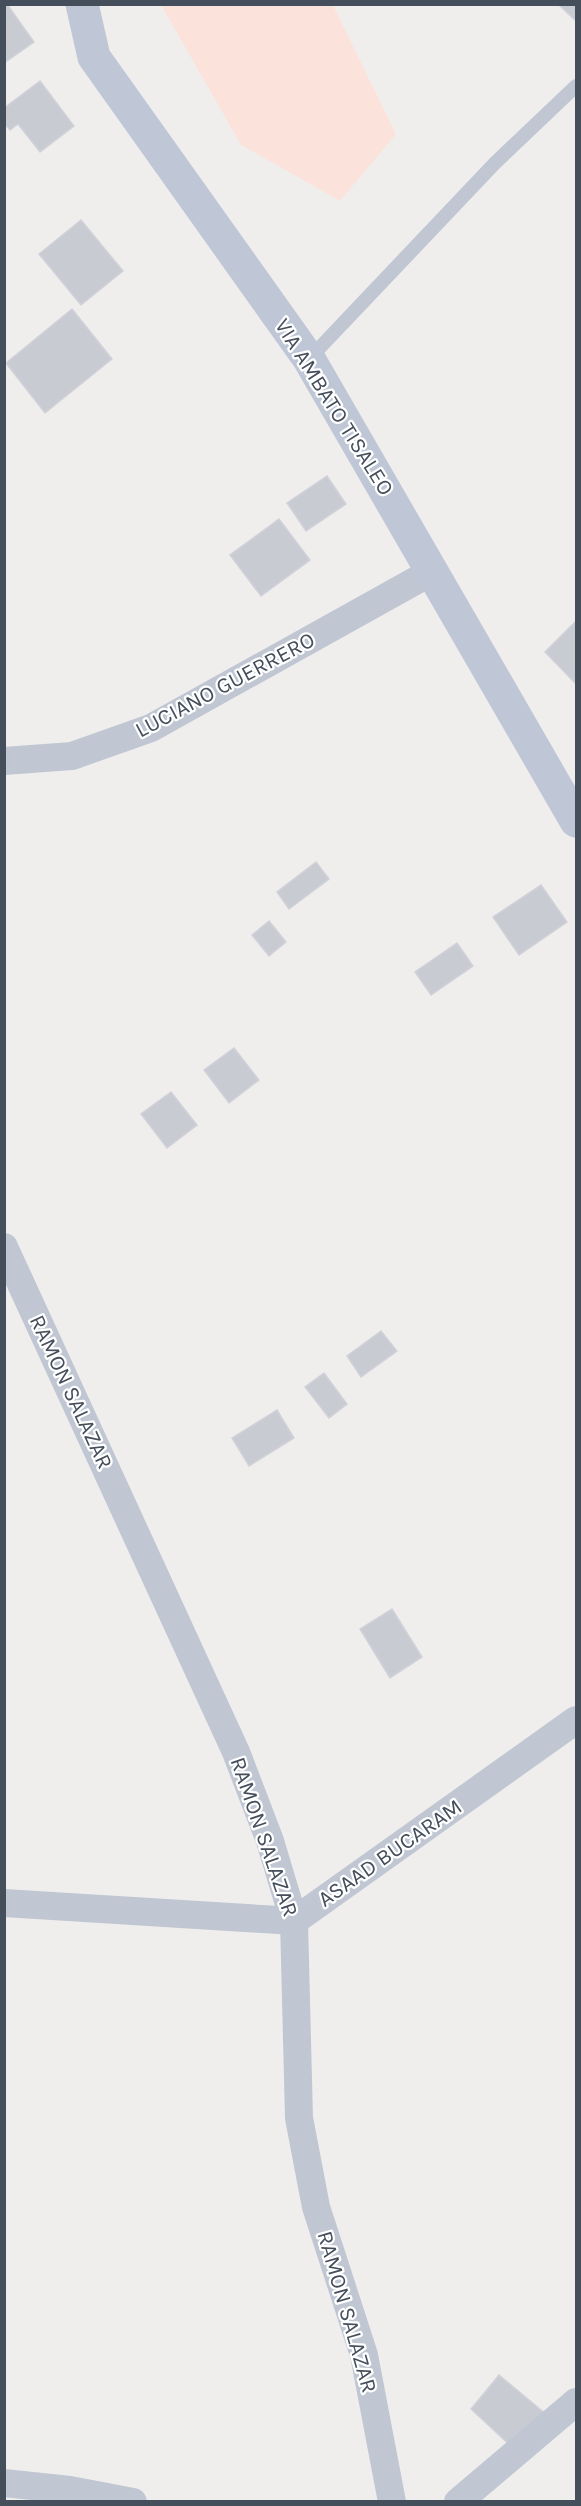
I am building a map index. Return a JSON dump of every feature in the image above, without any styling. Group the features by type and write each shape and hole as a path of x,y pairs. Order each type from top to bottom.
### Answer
{"main road":[{"name":"VIA AMBATO TISALEO","path":"82,4 94,57 309,359 576,820"}],"street":[{"name":"LUCIANO GUERRERO","path":"4,761 72,756 151,728 433,571"},
{"name":"RAMON SALAZAR","path":"4,1247 236,1752 270,1841 294,1921 299,2118 316,2207 364,2355 392,2502"},
{"name":"ASAAD BUCARAM","path":"4,1903 294,1921 576,1720"},
{"path":"458,2502 576,2402"},
{"path":"4,2483 70,2490 133,2502"}],"lane":[{"path":"309,359 495,163 576,86"}],"shaded area":[{"path":"161,5 333,5 396,134 340,201 241,145"}],"building":[{"path":"4,4 7,4 34,42 4,63"},
{"path":"558,4 576,4 576,21"},
{"path":"40,81 74,126 40,152 18,124 10,130 4,123 4,108"},
{"path":"81,220 123,271 81,305 39,254"},
{"path":"72,309 112,359 45,413 6,363"},
{"path":"327,476 346,504 306,531 287,503"},
{"path":"279,519 310,560 261,596 230,555"},
{"path":"576,621 576,684 545,652"},
{"path":"316,862 329,879 289,909 277,892"},
{"path":"541,885 567,922 519,955 493,917"},
{"path":"269,921 286,942 269,956 252,935"},
{"path":"457,943 473,966 431,995 415,972"},
{"path":"234,1048 259,1080 229,1103 204,1070"},
{"path":"171,1092 197,1125 167,1148 141,1114"},
{"path":"381,1331 397,1351 361,1377 347,1356"},
{"path":"324,1373 347,1404 329,1418 305,1387"},
{"path":"277,1410 294,1438 249,1466 232,1438"},
{"path":"392,1609 422,1657 390,1678 360,1629"},
{"path":"499,2375 547,2415 513,2448 471,2409"}]}
